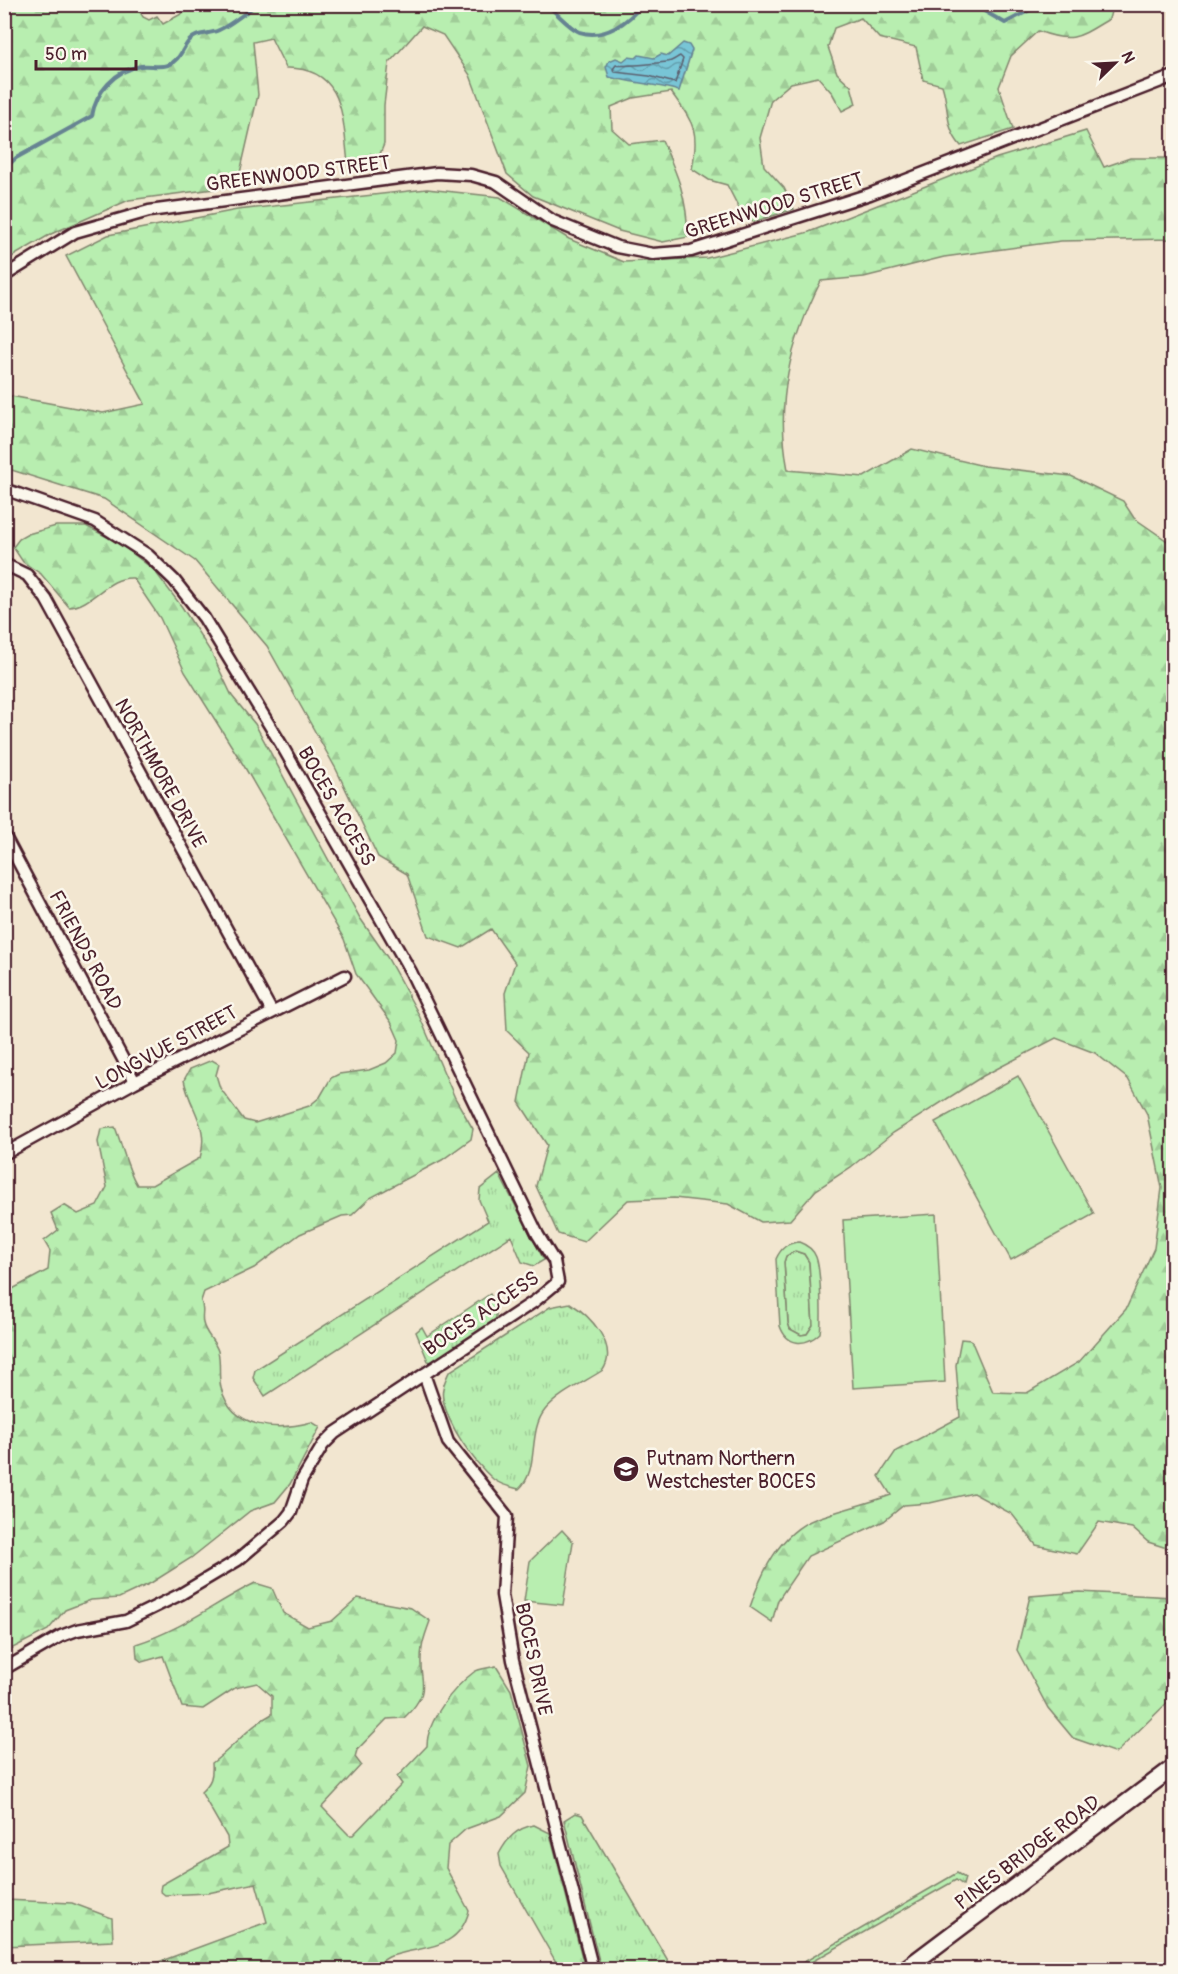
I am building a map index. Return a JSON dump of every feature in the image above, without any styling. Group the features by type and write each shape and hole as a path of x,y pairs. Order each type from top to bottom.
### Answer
{"street":[{"name":"GREENWOOD STREET","path":"4,276 75,232 148,211 437,173 471,175 496,182 553,221 617,247 653,254 691,251 870,194 1173,76"},
{"name":"BOCES ACCESS","path":"4,489 32,496 104,527 148,555 174,580 204,618 281,744 411,972 538,1235 555,1262 558,1282 535,1300 335,1433 323,1445 302,1480 291,1512 284,1521 238,1560 181,1594 126,1620 77,1630 61,1636 4,1669"},
{"name":"NORTHMORE DRIVE","path":"4,564 27,575 46,600 272,1012"},
{"name":"FRIENDS ROAD","path":"4,835 135,1082"},
{"name":"LONGVUE STREET","path":"4,1154 135,1082 345,976"},
{"name":"BOCES DRIVE","path":"424,1374 448,1442 507,1516 502,1595 513,1660 593,1970"},
{"name":"PINES BRIDGE ROAD","path":"904,1970 1173,1767"}],"green space":[{"path":"199,4 1113,5 1109,19 1083,34 1068,38 1038,31 1011,56 999,87 1013,129 961,146 952,132 942,85 923,80 916,47 879,38 861,18 834,28 828,47 837,73 851,86 856,104 842,111 832,93 818,77 791,83 771,100 760,138 764,166 784,188 794,209 753,222 741,212 727,185 709,180 692,169 695,144 693,127 671,92 633,98 611,107 612,129 629,144 662,140 673,165 684,198 688,237 663,242 619,231 533,196 507,174 470,75 443,35 422,26 389,63 384,105 384,144 374,169 349,170 343,118 332,88 321,77 307,70 286,68 271,38 253,42 258,95 237,186 129,200 51,234 5,261 5,5 136,5 143,17 149,20 157,16 163,24"},
{"path":"1086,131 1104,167 1130,158 1173,158 1173,239 1061,241 944,257 864,277 821,281 801,327 788,373 783,420 784,445 788,470 864,477 912,449 984,466 1071,476 1123,501 1134,518 1173,545 1173,1550 1148,1542 1132,1528 1099,1522 1077,1554 1036,1545 1012,1514 973,1493 930,1503 904,1505 884,1521 808,1556 778,1600 772,1622 750,1607 766,1568 791,1534 802,1525 815,1519 891,1495 879,1476 896,1451 960,1417 956,1365 961,1339 971,1340 993,1392 1027,1393 1079,1362 1126,1309 1154,1248 1162,1188 1147,1114 1128,1079 1095,1053 1056,1038 983,1076 893,1133 851,1167 816,1190 790,1220 761,1222 728,1204 674,1198 628,1200 584,1242 558,1234 536,1186 547,1145 519,1102 529,1052 507,1031 505,993 515,963 491,929 461,948 428,936 407,874 378,857 336,769 267,646 195,561 104,499 5,468 5,395 103,413 145,404 66,256 108,235 237,210 427,189 500,197 569,239 624,262 707,258 809,232 997,158"},
{"path":"56,526 86,526 119,543 154,570 182,607 212,654 232,696 255,724 360,918 387,957 418,1013 455,1098 473,1129 471,1139 442,1160 370,1198 352,1215 342,1216 300,1234 254,1268 204,1292 201,1301 203,1323 218,1351 221,1388 227,1402 235,1412 246,1420 258,1424 285,1426 312,1422 320,1427 290,1484 275,1502 250,1511 191,1558 151,1583 119,1598 91,1600 65,1610 48,1630 5,1652 5,1293 48,1270 50,1251 44,1241 58,1230 51,1213 64,1205 78,1214 97,1206 107,1187 98,1142 101,1129 115,1127 127,1164 137,1185 152,1185 200,1158 203,1137 201,1127 184,1080 190,1069 212,1060 219,1064 216,1075 220,1088 244,1120 255,1123 309,1106 320,1097 331,1078 339,1074 369,1070 386,1063 397,1053 399,1040 391,1022 356,974 344,939 244,766 185,672 160,618 133,578 115,582 85,602 69,607 41,574 23,562 13,547 19,539 28,534"},
{"path":"1018,1076 1094,1214 1011,1260 935,1122"},
{"path":"499,1174 544,1260 534,1266 522,1262 511,1236 265,1396 253,1378 255,1370 488,1221 479,1200 480,1189"},
{"path":"936,1214 945,1382 853,1388 843,1220"},
{"path":"799,1242 805,1244 816,1257 821,1306 820,1333 803,1342 787,1338 780,1326 776,1259 785,1247","holes":["795,1251 804,1254 809,1262 813,1325 807,1334 801,1335 790,1329 788,1323 784,1262 786,1256"]},
{"path":"795,1251 804,1254 809,1262 813,1325 807,1334 801,1335 790,1329 788,1323 784,1262 786,1256"},
{"path":"490,1294 496,1306 496,1326 435,1363 428,1361 416,1332 422,1327 427,1336"},
{"path":"570,1303 600,1332 605,1341 607,1360 603,1370 565,1393 545,1410 536,1429 532,1461 525,1481 519,1489 505,1486 485,1472 456,1431 443,1399 445,1382 449,1372 550,1307"},
{"path":"562,1530 573,1542 563,1605 524,1601 530,1561"},
{"path":"255,1583 272,1588 283,1613 308,1627 332,1621 358,1598 411,1608 430,1621 422,1648 422,1691 414,1708 404,1718 387,1719 357,1750 355,1757 361,1765 322,1807 349,1835 353,1835 402,1784 397,1777 427,1746 428,1736 437,1715 450,1695 466,1678 476,1671 496,1666 511,1690 531,1766 525,1793 501,1816 466,1829 448,1845 446,1868 469,1911 457,1934 448,1940 438,1945 391,1956 371,1969 151,1969 156,1963 267,1922 256,1883 208,1893 165,1895 160,1891 161,1885 228,1847 227,1837 201,1792 211,1779 212,1763 272,1714 272,1696 257,1683 235,1688 203,1709 182,1707 163,1656 142,1662 137,1658 136,1644 167,1632"},
{"path":"1080,1592 1173,1597 1173,1697 1116,1753 1073,1738 1048,1708 1017,1650 1030,1596"},
{"path":"575,1813 582,1815 673,1969 601,1969 564,1820"},
{"path":"534,1825 550,1833 585,1969 560,1969 501,1866 499,1854 509,1839 522,1829"},
{"path":"957,1873 965,1878 963,1885 956,1880 799,1969 792,1969"},
{"path":"5,1900 72,1903 112,1918 113,1941 5,1946"}],"water":[{"path":"683,43 689,45 692,50 679,91 609,77 606,67 609,61 616,58 623,61 628,57 636,58 639,55 654,58 661,54 668,56"}],"waterway":[{"path":"4,169 16,158 92,116 102,91 115,77 132,68 172,63 192,38 224,28 257,4"},
{"path":"546,4 571,27 589,34 598,34 615,28 637,11 642,4"},
{"path":"972,4 1005,23 1041,4"}],"place":[{"name":"Putnam Northern Westchester BOCES","path":"626,1469"}]}
